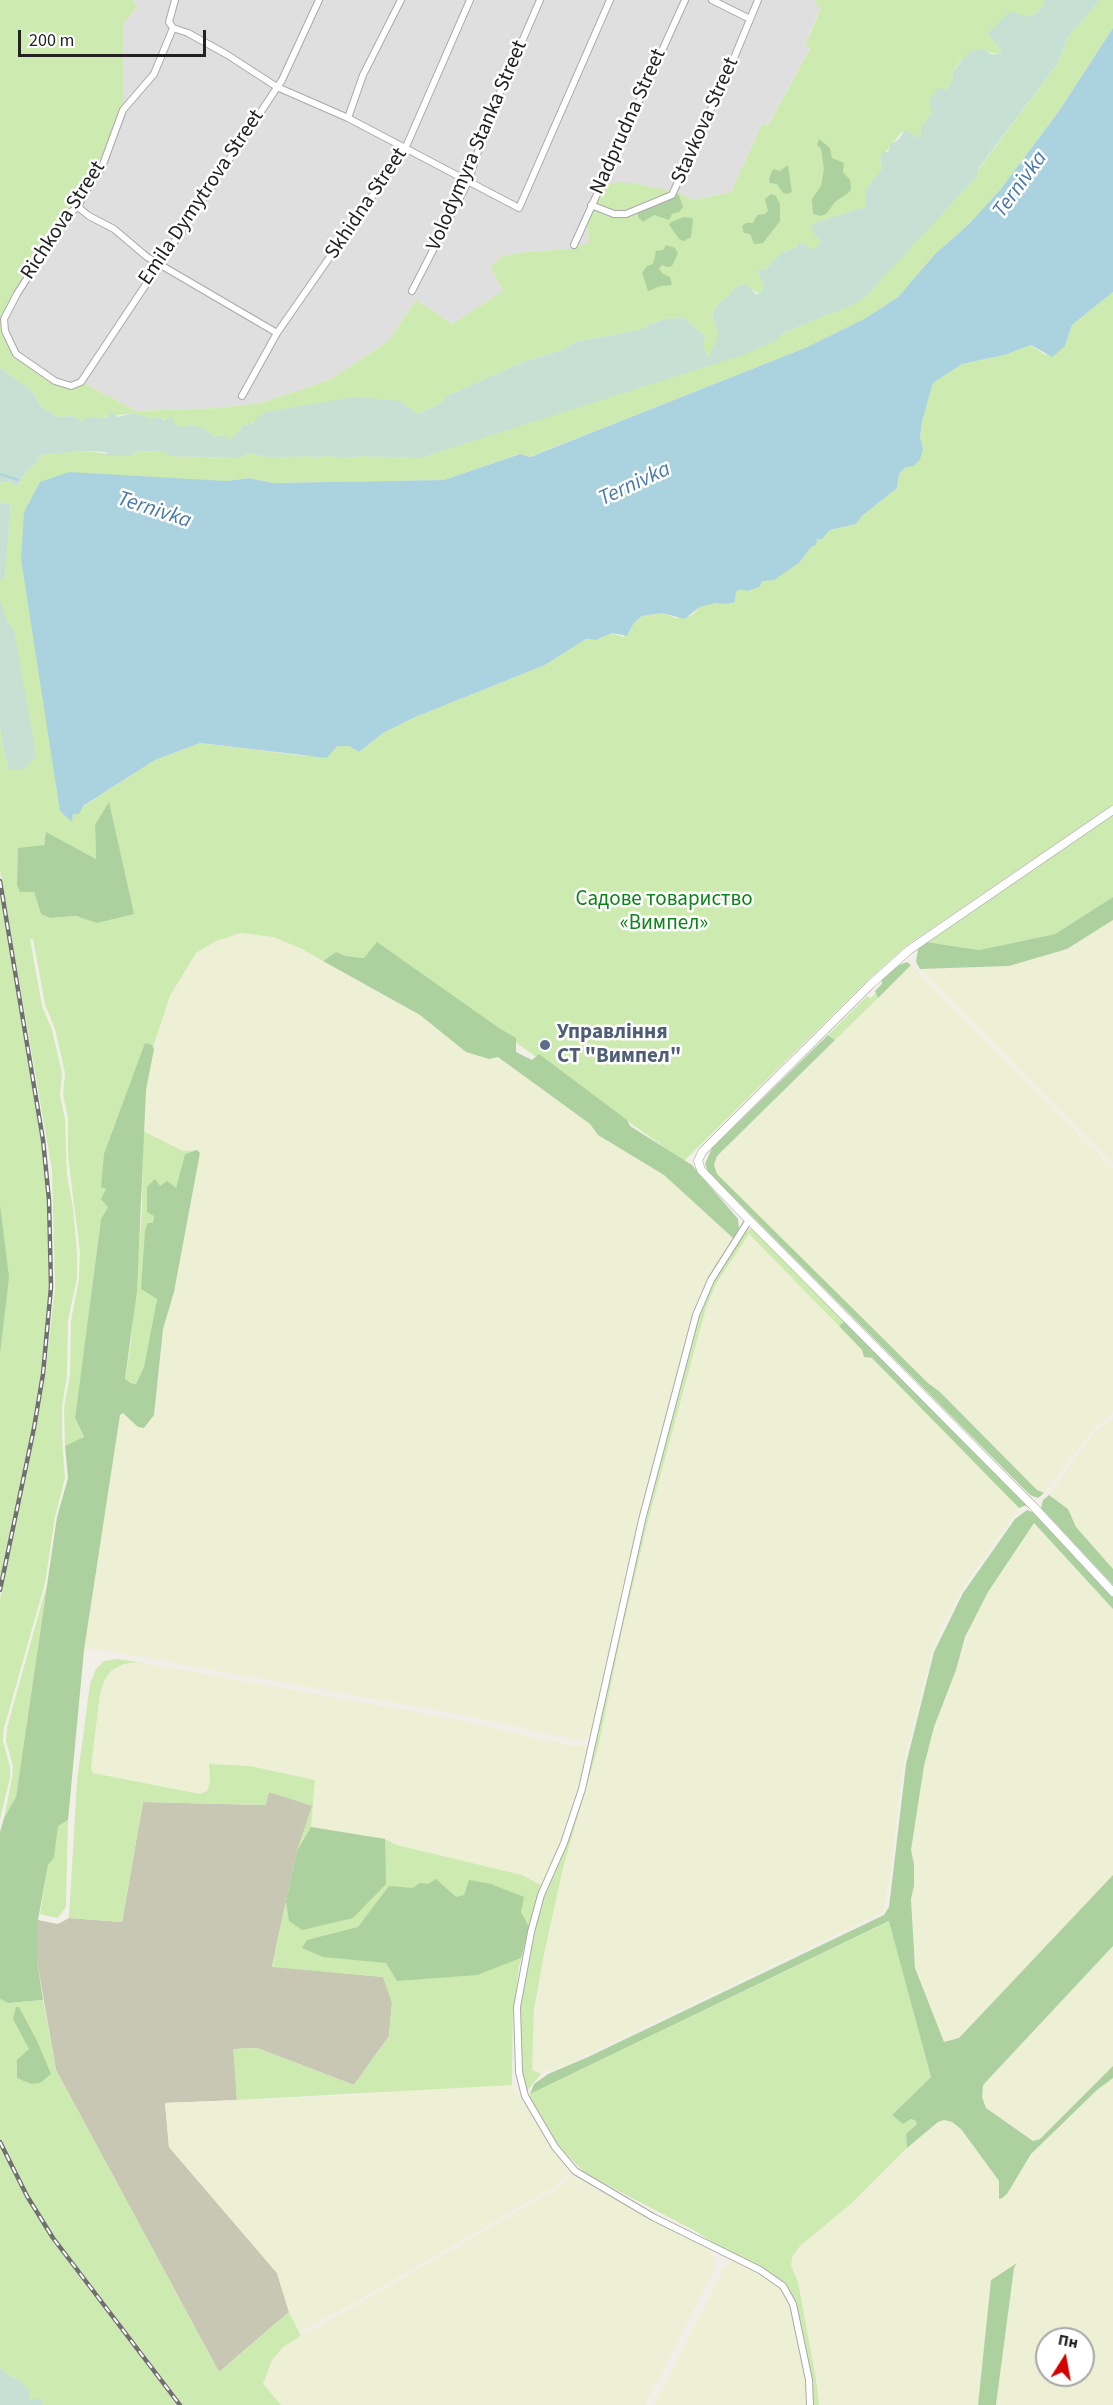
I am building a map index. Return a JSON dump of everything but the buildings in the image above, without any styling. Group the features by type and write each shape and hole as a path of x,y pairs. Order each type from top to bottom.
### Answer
{"street":[{"name":"Richkova Street","path":"71,386 55,381 16,354 5,331 4,319 17,294 68,214 78,207 102,167 123,110 154,74 173,28 169,22 175,0"},
{"name":"Emila Dymytrova Street","path":"71,386 81,382 277,87 319,0"},
{"path":"348,118 363,75 401,0"},
{"name":"Skhidna Street","path":"242,396 277,333 405,148 470,0"},
{"name":"Volodymyra Stanka Street","path":"412,291 468,182 489,118 540,0"},
{"path":"173,28 188,33 226,54 277,87 348,118 519,208 610,0"},
{"name":"Nadprudna Street","path":"574,245 685,0"},
{"path":"712,0 750,19"},
{"name":"Stavkova Street","path":"591,206 614,214 626,214 672,195 758,0"},
{"path":"78,207 89,216 114,229 147,258 277,333"},
{"path":"1113,810 909,950 870,985 702,1152 698,1161 701,1170 749,1220 1033,1506 1113,1592"},
{"path":"749,1220 711,1280 696,1315 631,1566 582,1789 564,1843 541,1895 531,1932 517,2007 519,2072 525,2096 555,2146 574,2171 653,2217 751,2266 783,2286 793,2304 808,2380 810,2405"}],"shaded area":[{"path":"133,0 816,0 814,4 821,7 805,44 810,47 768,126 762,124 731,192 693,200 679,193 602,240 568,249 502,256 490,267 503,291 452,324 416,300 387,342 329,380 261,403 218,408 137,411 81,382 71,386 55,381 16,354 4,319 123,110 123,24 137,7"},
{"path":"1044,0 1100,0 1068,37 1058,63 978,169 978,175 857,303 783,333 777,340 746,354 420,458 310,456 271,458 249,453 239,458 169,456 165,452 136,451 132,456 107,456 106,452 82,451 40,455 36,464 28,469 17,487 10,481 0,483 0,368 32,391 41,406 58,417 72,416 82,421 88,417 106,418 113,412 118,417 133,413 152,419 159,417 164,420 172,417 174,424 181,427 193,425 207,430 213,437 224,435 228,439 233,438 243,425 253,424 266,412 354,397 400,401 418,414 440,404 447,396 523,362 560,351 575,342 638,330 664,319 684,318 704,335 705,340 702,343 708,358 717,340 717,329 712,315 718,304 729,296 734,288 743,285 744,282 756,294 760,294 764,287 757,270 765,270 780,254 798,246 799,243 807,245 809,249 820,244 820,239 814,236 815,233 811,229 814,223 865,207 865,190 882,169 880,159 883,152 888,152 891,144 898,140 905,130 920,139 921,128 932,112 929,100 937,88 947,90 953,79 952,73 966,55 974,50 983,49 991,54 999,54 1001,51 988,33 1010,11 1027,17 1038,12"},
{"path":"0,502 11,503 5,577 0,580"},
{"path":"0,599 7,621 14,630 36,755 24,770 9,770 3,748 0,724"},
{"path":"1113,920 1113,1164 920,969 1009,966 1067,949"},
{"path":"241,933 273,937 300,948 420,1015 466,1052 489,1059 498,1057 590,1124 598,1135 664,1175 733,1238 707,1278 693,1312 639,1518 591,1735 585,1739 575,1740 459,1714 98,1649 84,1650 120,1415 123,1413 154,1415 163,1329 174,1292 200,1153 196,1150 183,1151 143,1131 146,1090 154,1049 160,1022 170,996 196,953 216,941"},
{"path":"911,965 1113,1169 1113,1412 1091,1432 1044,1493 1037,1490 717,1174 714,1165 717,1156"},
{"path":"749,1233 862,1350 864,1357 872,1358 1019,1508 961,1591 932,1652 903,1764 889,1883 883,1912 564,2066 537,2074 532,2071 532,2031 543,1959 563,1868 599,1744 621,1635 648,1521 706,1308 716,1284"},
{"path":"1113,1417 1113,1569 1076,1527 1068,1509 1049,1495 1090,1437"},
{"path":"1033,1523 1113,1609 1113,1875 959,2038 944,2042 915,1968 911,1899 914,1886 914,1863 911,1850 924,1766 934,1727 971,1624 988,1592"},
{"path":"138,1662 458,1720 573,1746 590,1746 561,1842 541,1885 522,1875 397,1845 385,1839 311,1827 314,1780 250,1766 210,1764 210,1782 207,1791 201,1794 93,1773 91,1768 100,1694 105,1679 112,1670 124,1664"},
{"path":"269,1792 313,1805 297,1851 272,1966 383,1977 392,2002 389,2036 354,2085 257,2048 234,2049 237,2100 165,2103 169,2147 277,2273 289,2312 219,2372 56,2070 37,1961 36,1942 38,1920 58,1924 69,1918 122,1922 143,1802 265,1805"},
{"path":"1113,1946 1113,2066 1040,2139 1033,2141 986,2108 982,2097 983,2085"},
{"path":"1113,2078 1113,2405 996,2405 1016,2264 991,2280 978,2405 819,2405 798,2282 791,2265 793,2254 852,2203 907,2148 938,2122 944,2120 952,2122 961,2129 999,2181 999,2199 1007,2194 1031,2154 1097,2090"},
{"path":"512,2085 571,2172 556,2186 349,2306 299,2332 289,2312 277,2273 169,2147 165,2103 362,2095 372,2092"},
{"path":"573,2174 706,2247 716,2260 714,2270 645,2405 281,2405 263,2385 272,2360 283,2347 558,2188"},
{"path":"743,2262 773,2279 788,2295 807,2380 809,2405 654,2405 722,2271 728,2263"},
{"path":"0,2367 11,2377 20,2380 29,2390 29,2399 44,2401 42,2405 0,2405"}],"green space":[{"path":"0,0 133,0 137,7 123,24 123,110 100,167 77,205 67,213 7,307 3,319 15,355 68,388 81,382 137,411 218,408 261,403 329,380 387,342 416,300 452,324 503,291 490,267 502,256 568,249 589,243 587,217 599,192 606,184 621,182 638,184 679,193 693,200 731,192 762,124 768,126 810,48 805,45 821,8 814,4 816,0 1044,0 1044,3 1038,12 988,33 1001,51 999,54 974,50 959,63 952,73 953,79 947,90 921,128 920,140 902,132 880,159 882,169 870,186 866,207 814,223 815,233 821,244 809,249 807,245 802,244 780,254 765,270 757,270 764,287 760,294 743,285 734,288 729,296 718,304 712,315 717,329 717,341 708,359 701,343 705,340 704,335 684,318 664,319 638,330 575,342 560,351 523,362 447,396 440,404 418,414 400,401 243,425 233,438 228,439 223,435 213,437 181,428 159,417 152,419 133,413 81,421 72,416 58,417 41,406 32,391 0,368"},
{"name":"Садове товариство «Вимпел»","path":"1100,0 1113,0 1113,28 1059,111 1000,190 968,225 935,254 898,297 864,319 805,348 529,457 519,454 444,480 273,483 249,478 226,481 61,804 60,811 72,821 73,813 155,760 200,743 305,756 330,752 337,746 349,746 359,752 383,733 413,718 545,665 586,639 596,640 612,633 623,637 642,616 662,613 676,618 692,615 700,607 715,602 727,604 735,602 736,592 740,589 755,588 763,581 800,562 817,538 822,539 830,530 856,524 862,516 897,488 899,474 923,449 920,437 922,422 933,383 962,364 1004,355 1031,345 1045,355 1065,346 1072,325 1113,292 1113,805 906,946 866,982 684,1161 376,944 364,958 346,956 336,952 323,961 273,937 241,933 216,941 196,953 170,996 106,1189 108,1207 101,1219 75,1418 84,1438 65,1446 64,1408 70,1375 71,1321 79,1279 80,1252 68,1156 68,1118 63,1095 65,1073 55,1029 45,1004 33,939 30,939 42,1006 52,1030 62,1073 60,1095 65,1119 67,1175 73,1208 77,1278 68,1320 67,1375 62,1407 65,1478 55,1517 45,1583 4,1728 3,1741 10,1767 10,1778 0,1819 0,1599 36,1429 55,1288 52,1170 0,870 0,724 9,770 14,630 7,622 0,599 0,580 5,577 11,503 0,502 0,483 10,481 17,487 28,469 36,464 40,455 82,451 132,456 136,451 165,452 169,456 239,458 249,453 271,458 362,456 420,458 777,340 783,333 856,303 978,175 978,170 1058,63 1068,37","holes":["95,825 134,913 97,922 76,916 50,918 41,914 34,892 46,833 96,859"]},
{"path":"819,139 830,148 832,158 844,163 843,172 850,180 851,189 835,202 826,214 821,216 813,214 812,202 821,186 824,169 821,149 817,145"},
{"path":"788,165 792,192 787,194 783,193 777,184 770,183 769,179 773,169 780,171"},
{"path":"675,193 679,195 683,207 679,212 672,214 669,220 654,215 643,222 638,217 638,212"},
{"path":"771,194 776,196 780,204 780,221 763,243 754,244 750,234 744,233 742,226 746,223 753,223 757,215 768,211 765,199"},
{"path":"684,217 692,218 693,221 691,237 684,241 680,240 669,225"},
{"path":"666,245 675,248 678,253 672,266 662,265 659,269 670,277 672,285 648,291 642,273 647,266 653,264 656,251 663,250"},
{"path":"109,802 134,914 97,923 76,916 50,918 41,914 34,892 20,892 17,885 18,848 44,845 46,832 96,859 95,825"},
{"path":"1113,815 1113,897 1055,934 979,950 926,942"},
{"path":"0,890 41,1140 47,1199 49,1287 41,1373 32,1427 0,1581"},
{"path":"1113,897 1113,920 1067,949 1009,966 920,969 916,962 918,949 926,942 979,950 1055,934"},
{"path":"377,942 516,1038 516,1052 532,1060 539,1054 627,1120 630,1126 692,1165 738,1219 739,1229 733,1238 664,1175 598,1135 590,1124 498,1057 489,1059 466,1052 420,1015 323,961 336,952 346,956 364,958"},
{"path":"907,962 911,965 878,998 875,991 882,984 882,980 899,965"},
{"path":"876,993 878,998 835,1040 828,1035 867,996 871,998"},
{"path":"828,1035 835,1040 717,1156 714,1165 717,1174 1037,1490 1044,1493 1038,1498 1030,1495 708,1172 705,1164 712,1148"},
{"path":"145,1043 152,1045 154,1049 146,1090 137,1291 125,1379 131,1383 136,1384 144,1367 157,1299 141,1289 145,1231 148,1223 153,1223 154,1216 147,1212 147,1187 155,1179 160,1186 167,1181 176,1188 185,1154 197,1150 200,1153 174,1292 163,1329 154,1415 144,1428 138,1427 123,1413 120,1415 84,1650 68,1820 58,1826 54,1858 48,1865 38,1920 37,1961 43,2000 8,2003 0,1999 0,1832 4,1818 16,1797 57,1517 68,1478 65,1446 84,1437 75,1418 101,1219 108,1207 101,1199 106,1189 101,1187 104,1154"},
{"path":"143,1131 183,1151 197,1150 185,1154 176,1188 154,1216 157,1299 144,1367 136,1384 125,1380 131,1343 142,1211"},
{"path":"0,1205 9,1277 0,1354"},
{"path":"749,1229 755,1229 845,1321 839,1326 749,1234 716,1284 706,1308 648,1521 621,1635 599,1744 563,1868 534,2010 532,2070 541,2074 527,2091 521,2072 520,2007 541,1903 584,1790 617,1635 698,1316 713,1281"},
{"path":"845,1321 1027,1505 1019,1508 872,1358 864,1357 862,1350 839,1326"},
{"path":"1049,1495 1068,1509 1076,1527 1113,1569 1113,1585 1041,1508 1043,1500"},
{"path":"1027,1510 1035,1513 1113,1597 1113,1609 1034,1523 988,1592 965,1637 956,1670 934,1727 924,1766 911,1850 914,1864 914,1886 911,1899 915,1968 944,2042 959,2038 1113,1875 1113,1946 983,2085 982,2097 986,2108 1033,2141 1040,2139 1113,2066 1113,2078 1097,2090 1031,2154 1007,2194 1002,2198 999,2199 999,2181 961,2129 952,2122 944,2120 938,2122 907,2148 906,2134 917,2124 916,2121 911,2119 903,2124 892,2115 931,2077 889,1921 530,2094 534,2084 548,2074 884,1915 889,1907 906,1764 934,1652 963,1593 1015,1519"},
{"path":"47,1584 16,1797 4,1818 13,1766 6,1741 7,1728"},
{"path":"117,1659 138,1662 124,1664 112,1670 105,1679 100,1694 91,1768 93,1773 200,1794 207,1791 210,1782 209,1764 250,1766 315,1780 311,1827 385,1839 397,1845 522,1875 541,1885 519,1967 513,2013 512,2085 237,2100 233,2049 257,2048 354,2085 389,2036 392,2002 383,1977 272,1967 297,1851 312,1806 269,1792 266,1805 143,1802 122,1922 69,1918 77,1781 90,1684 96,1669 104,1661"},
{"path":"68,1820 66,1907 58,1918 40,1914 48,1865 54,1858 58,1826"},
{"path":"311,1827 385,1839 386,1884 353,1918 302,1930 289,1921 286,1901 297,1851"},
{"path":"436,1879 456,1897 464,1895 469,1880 491,1884 524,1897 521,1912 529,1927 521,1958 477,1975 397,1981 386,1963 323,1957 302,1948 307,1940 358,1927 389,1886 413,1888 420,1883 428,1884"},
{"path":"890,1921 931,2077 892,2115 916,2121 917,2124 906,2134 907,2148 852,2203 801,2245 793,2255 791,2265 798,2282 816,2379 819,2405 813,2405 811,2379 796,2302 784,2283 697,2232 586,2174 558,2146 529,2097 530,2094"},
{"path":"0,1999 8,2003 43,2000 56,2070 219,2372 289,2312 301,2336 283,2347 272,2360 263,2384 281,2405 183,2405 55,2237 28,2195 0,2139"},
{"path":"16,2007 19,2007 37,2041 51,2074 40,2083 31,2084 17,2078 17,2060 29,2049 13,2019"},
{"path":"0,2147 25,2197 51,2239 177,2405 42,2405 44,2401 29,2399 20,2380 11,2377 0,2367"},
{"path":"1017,2263 1014,2268 996,2405 978,2405 991,2280"}],"water":[{"path":"1113,28 1113,292 1072,325 1065,346 1052,357 1031,345 1004,355 962,364 933,383 922,422 920,437 923,449 920,459 914,466 906,467 899,474 897,488 862,516 856,524 830,530 822,539 817,539 816,545 811,547 800,562 774,580 763,581 759,587 747,591 740,589 736,592 735,602 715,603 700,607 684,619 662,613 642,616 634,623 627,636 612,633 596,640 586,639 545,665 413,718 383,733 359,752 349,746 337,746 327,758 200,743 155,760 83,806 79,814 73,814 72,822 60,811 21,559 24,512 40,482 69,472 226,481 249,478 273,483 444,480 520,454 530,457 805,348 864,319 898,297 935,254 968,225 1000,190 1059,111"}],"waterway":[{"name":"Ternivka","path":"0,474 18,480"}],"railway":[{"path":"0,881 43,1140 49,1200 51,1287 43,1374 34,1428 0,1590"},
{"path":"0,2142 27,2196 53,2238 180,2405"}],"place":[{"name":"Управління СТ \"Вимпел\"","path":"545,1045"}]}
